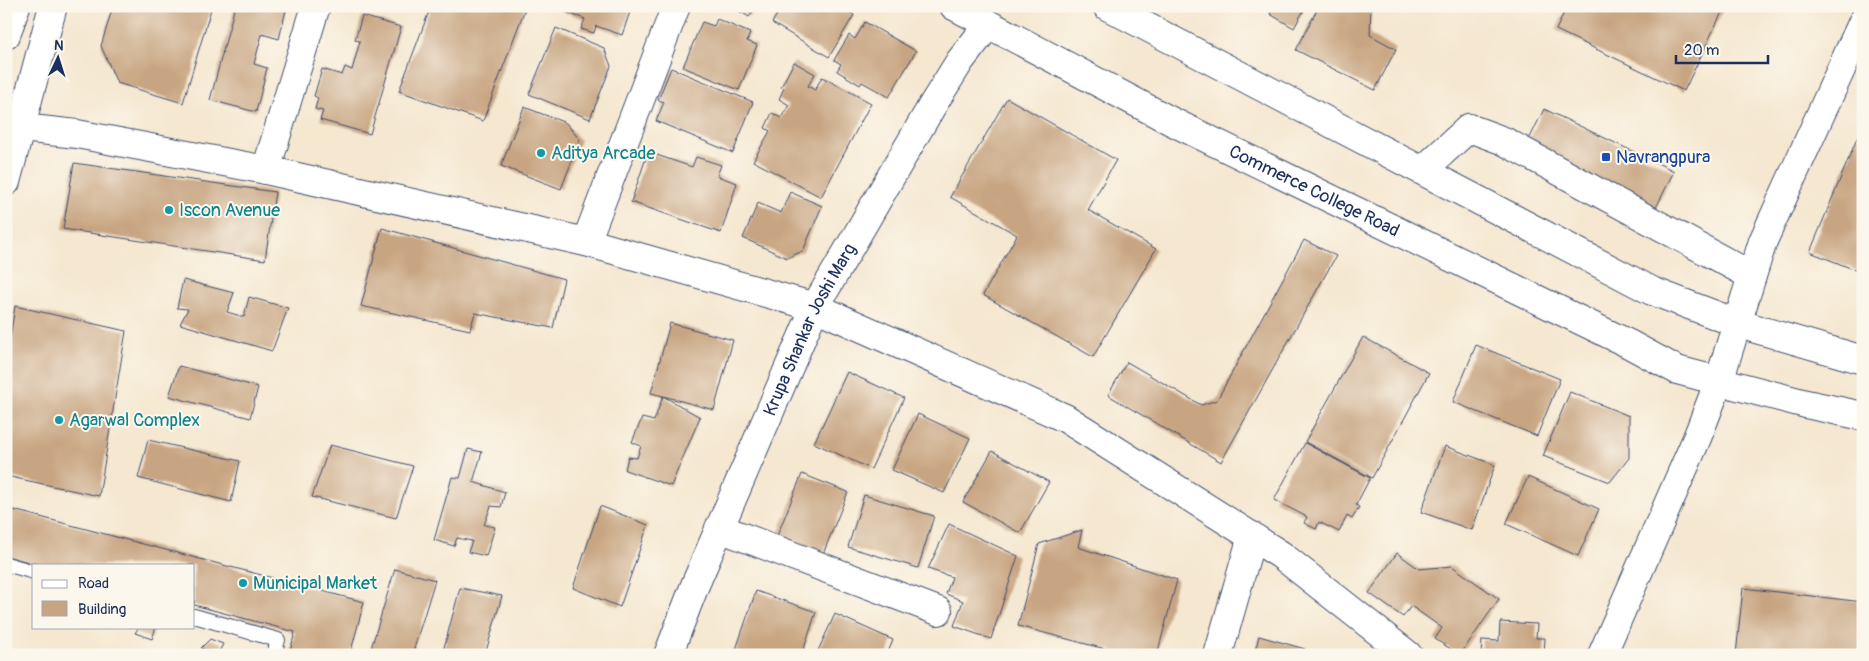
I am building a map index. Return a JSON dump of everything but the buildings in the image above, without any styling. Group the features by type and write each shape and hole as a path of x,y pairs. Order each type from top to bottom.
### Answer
{"street":[{"path":"6,35 16,6"},
{"path":"6,182 22,128 53,6"},
{"path":"266,170 316,6"},
{"path":"586,242 676,6"},
{"name":"Commerce College Road","path":"954,6 1171,121 1629,344 1677,370 1806,404 1863,416"},
{"path":"1108,6 1652,291 1739,324 1863,360"},
{"path":"1602,655 1697,438 1739,324 1763,241 1863,21"},
{"name":"Krupa Shankar Joshi Marg","path":"668,655 694,584 815,306 932,106 960,61 988,24"},
{"path":"22,128 76,134 266,170 586,242 815,306 1066,418 1280,554 1408,655"},
{"path":"1423,170 1469,128 1504,141 1752,276"},
{"path":"719,528 938,611"},
{"path":"1218,655 1252,536"}],"lane":[{"path":"6,564 32,571"},
{"path":"195,616 278,640 274,655"}],"place":[{"name":"Aditya Arcade","path":"541,153"},
{"name":"Navrangpura","path":"1606,157"},
{"name":"Iscon Avenue","path":"169,210"},
{"name":"Agarwal Complex","path":"59,420"},
{"name":"Municipal Market","path":"243,583"}]}
